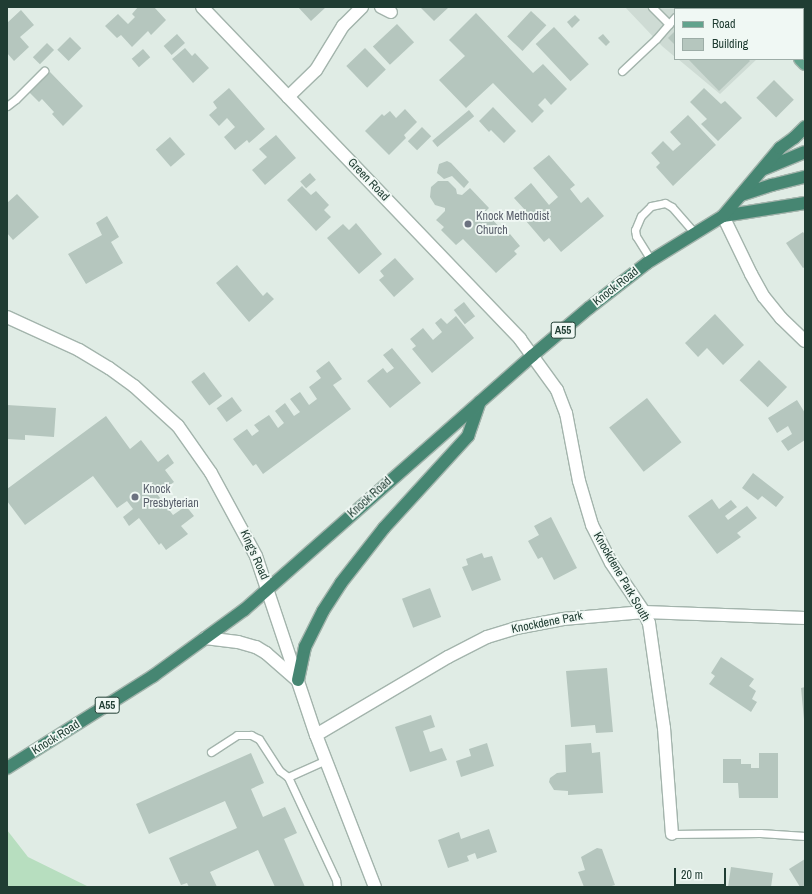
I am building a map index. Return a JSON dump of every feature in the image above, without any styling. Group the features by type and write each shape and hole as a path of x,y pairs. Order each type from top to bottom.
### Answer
{"highway":[{"path":"761,170 780,148 805,128"},
{"name":"Knock Road","path":"7,768 153,676 268,590 532,356 651,260 724,216 761,170 805,152"},
{"path":"741,195 772,185 805,177"},
{"name":"Knock Road","path":"724,216 805,203"},
{"path":"298,680 305,647 322,611 340,583 384,528 468,436 481,401"}],"street":[{"path":"288,97 316,70 343,26 362,7"},
{"name":"Green Road","path":"205,8 288,97 520,339 532,356"},
{"path":"724,216 751,274 764,297 781,318 805,341"},
{"name":"King's Road","path":"7,317 79,350 109,368 154,403 178,426 211,473 244,530 256,556 316,735 375,887"},
{"name":"Knockdene Park South","path":"532,356 551,380 562,401 579,481 592,525 611,563 644,612 649,623 664,728 672,834"},
{"name":"Knockdene Park","path":"316,735 448,657 487,637 516,628 598,614 644,612 805,618"},
{"path":"205,638 238,642 256,647 266,653 298,680"}],"lane":[{"path":"652,7 669,24"},
{"path":"622,72 656,39 674,18"},
{"path":"7,106 16,100 44,71"},
{"path":"651,260 636,236 635,230 641,216 651,206 664,203 672,207 695,233"},
{"path":"211,752 237,735 251,734 259,739 280,771 288,777 336,880 337,887"},
{"path":"288,777 326,760"},
{"path":"672,834 760,833 805,836"}],"shaded area":[{"path":"625,7 726,8 674,8 674,56 662,46"},
{"path":"679,60 756,60 720,94"}],"green space":[{"path":"7,830 28,857 89,887 7,887"}],"building":[{"path":"138,7 154,7 166,20 151,35 148,31 132,47 121,35 117,38 105,26 118,14 128,24 135,17 132,14"},
{"path":"298,7 326,7 311,21"},
{"path":"420,7 449,7 434,21"},
{"path":"21,10 34,25 20,37 29,47 14,61 7,53 7,23"},
{"path":"531,11 546,25 522,51 507,37"},
{"path":"476,13 533,73 543,64 567,89 551,105 545,98 538,105 544,111 532,123 493,83 466,108 439,80 465,56 449,40"},
{"path":"575,15 580,20 572,28 567,22"},
{"path":"397,24 414,42 390,65 373,47"},
{"path":"554,27 589,64 570,81 536,44"},
{"path":"674,32 674,44 668,38"},
{"path":"177,34 185,43 172,55 164,46"},
{"path":"603,34 610,42 606,46 598,38"},
{"path":"70,37 81,48 69,61 57,50"},
{"path":"47,43 54,50 40,64 33,57"},
{"path":"185,48 192,56 195,53 209,68 193,83 172,59"},
{"path":"365,48 386,70 367,88 346,66"},
{"path":"143,49 150,57 139,67 132,59"},
{"path":"689,60 750,61 719,91"},
{"path":"50,72 83,106 63,126 52,114 54,112 42,99 39,102 29,92"},
{"path":"774,80 794,100 776,117 756,98"},
{"path":"229,88 265,129 249,143 247,140 235,150 224,137 235,127 227,118 219,126 209,115 217,108 213,102"},
{"path":"704,88 721,104 725,101 742,118 718,141 701,124 707,119 690,102"},
{"path":"493,107 516,131 504,143 491,130 489,132 479,121"},
{"path":"405,109 417,122 404,135 406,138 389,155 365,131 382,114 384,116 390,111 396,118"},
{"path":"469,110 474,116 437,147 432,141"},
{"path":"688,115 716,145 673,186 656,167 660,163 651,153 663,141 673,151 681,144 670,132"},
{"path":"422,127 431,136 417,150 408,141"},
{"path":"276,135 296,158 265,185 252,170 267,157 259,149"},
{"path":"170,137 185,154 171,167 156,149"},
{"path":"549,155 575,185 570,189 581,203 588,197 604,216 561,252 549,238 544,242 520,214 525,210 514,198 531,183 549,205 558,197 533,168"},
{"path":"447,161 451,163 469,182 464,188 452,176 444,179 437,173 439,164"},
{"path":"310,173 316,180 306,188 300,182"},
{"name":"Knock Methodist Church","path":"438,181 448,181 456,189 457,194 462,195 470,188 489,208 485,212 508,236 510,234 520,246 514,251 517,254 496,273 463,239 456,245 441,230 444,227 436,220 445,211 445,208 435,205 430,197 431,187"},
{"path":"302,186 311,195 316,191 329,205 324,210 331,217 316,231 287,200"},
{"path":"17,194 39,217 13,240 7,233 7,203"},
{"path":"107,216 119,237 111,242 123,263 86,284 68,254 102,235 96,223"},
{"path":"356,223 382,254 359,274 327,238 343,224 349,230"},
{"path":"803,232 805,235 805,267 803,268 786,243"},
{"path":"395,258 414,279 394,297 379,280 384,276 380,271"},
{"path":"237,265 263,296 267,292 274,299 249,322 216,283"},
{"path":"464,302 475,316 465,324 454,310"},
{"path":"715,314 744,345 723,365 707,348 698,357 685,343"},
{"path":"456,316 474,338 432,373 412,349 416,346 410,339 423,328 433,340 442,332 435,323 441,318 447,324"},
{"path":"392,348 421,383 390,408 367,381 383,368 387,373 394,368 383,355"},
{"path":"759,360 787,387 768,407 740,380"},
{"path":"329,361 342,379 333,385 351,409 263,474 256,464 253,466 233,439 247,429 252,436 259,431 254,425 269,415 278,428 284,423 275,411 285,403 294,416 300,412 290,399 300,392 309,405 317,399 309,387 321,378 316,371"},
{"path":"204,372 222,396 209,406 191,382"},
{"path":"232,397 242,411 227,422 217,408"},
{"path":"647,398 681,442 644,472 609,428"},
{"path":"797,400 805,413 805,440 788,451 781,441 792,434 788,426 777,433 768,418"},
{"path":"7,405 56,408 54,437 25,435 25,440 7,439"},
{"path":"106,416 130,449 141,440 158,462 168,454 174,463 165,470 174,482 157,494 173,515 186,506 194,516 181,526 188,534 166,550 161,543 159,545 139,518 129,526 123,517 133,509 127,501 117,508 93,476 25,525 7,501 7,489"},
{"path":"753,473 784,497 776,507 762,496 758,500 742,488"},
{"path":"712,499 719,509 731,500 737,507 725,516 728,520 747,506 757,518 737,533 741,537 717,554 688,516"},
{"path":"551,517 577,568 554,580 542,557 538,559 528,541 539,535 534,526"},
{"path":"482,553 484,558 492,556 501,580 472,591 462,567 468,565 466,559"},
{"path":"430,588 441,617 413,628 402,599"},
{"path":"721,657 754,679 749,686 756,691 752,699 757,702 751,712 709,684 715,676 711,673"},
{"path":"607,668 613,732 596,733 595,725 571,727 566,671"},
{"path":"805,687 805,720 804,720 801,688"},
{"path":"431,715 435,727 423,731 430,752 442,748 447,760 410,772 395,727"},
{"path":"487,743 494,766 461,777 456,761 471,756 469,749"},
{"path":"591,743 592,753 600,752 603,793 568,795 568,791 554,790 549,782 550,778 557,773 566,772 565,745"},
{"path":"251,753 264,783 251,789 263,817 285,807 297,833 284,839 305,887 275,887 258,850 210,872 217,887 189,887 187,883 181,885 169,858 237,828 225,801 149,834 136,804"},
{"path":"759,753 778,753 778,798 739,798 738,783 723,783 723,759 741,759 741,764 751,764 751,768 759,768"},
{"path":"489,829 497,852 477,859 475,853 467,856 469,861 448,868 438,840 459,832 461,839"},
{"path":"597,848 602,849 615,885 608,887 584,887 578,872 585,870 581,857"},
{"path":"805,859 805,887 800,887 789,869"},
{"path":"731,867 773,873 771,887 728,887"}],"place":[{"name":"Knock Methodist Church","path":"468,224"},
{"name":"Knock Presbyterian","path":"135,497"}]}
